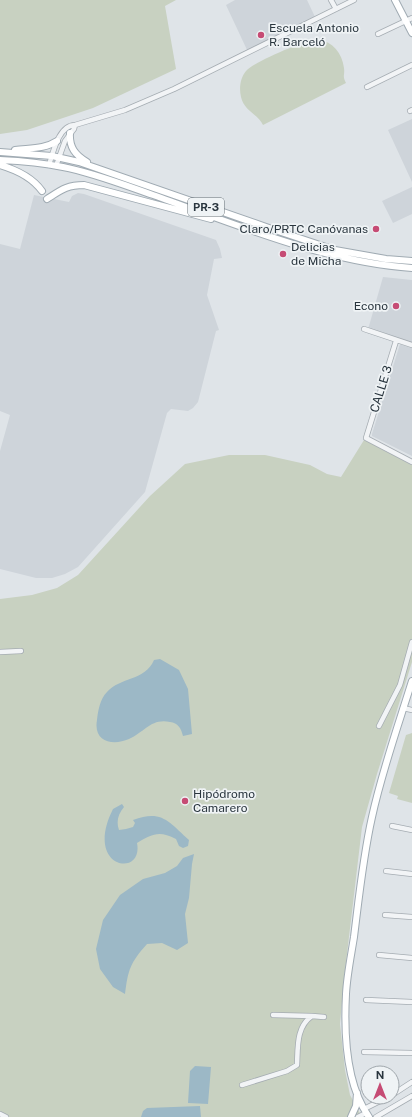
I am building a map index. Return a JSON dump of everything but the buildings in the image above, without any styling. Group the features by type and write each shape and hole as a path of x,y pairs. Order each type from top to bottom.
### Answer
{"main road":[{"path":"395,0 409,19 412,33"},
{"path":"70,133 70,146 74,152 81,159 103,170"},
{"path":"1,152 44,147 58,141"},
{"name":"PR-3","path":"1,152 58,157 103,170 335,250 374,258 412,262"},
{"name":"PR-3","path":"0,160 52,165 74,169 331,254 394,267 412,268"},
{"path":"0,165 24,174 34,181 42,191"},
{"path":"47,199 65,188 75,185 84,185 217,221 240,225"},
{"path":"394,267 400,270 412,271"},
{"path":"366,1113 357,1093 348,1055 346,993 364,856 369,829 387,761 412,681"},
{"path":"351,1117 356,1106 357,1093"}],"street":[{"path":"331,0 336,9"},
{"path":"52,165 52,156 58,141 70,125 75,125 125,110 174,89 354,0"},
{"path":"378,34 409,19"},
{"path":"367,87 412,65"},
{"path":"52,165 58,157 75,125"},
{"path":"364,329 396,341 412,345"},
{"name":"CALLE 3","path":"396,341 366,438 412,462"},
{"path":"379,726 400,685 412,642"},
{"path":"0,652 21,651"},
{"path":"403,708 412,710"},
{"path":"392,826 412,830"},
{"path":"386,871 412,874"},
{"path":"385,915 412,917"},
{"path":"380,955 412,958"},
{"path":"366,1000 412,1002"},
{"path":"274,1015 324,1016"},
{"path":"242,1085 287,1071 297,1065 298,1040 305,1021 312,1016"},
{"path":"364,1052 412,1053"},
{"path":"400,1090 412,1082"},
{"path":"376,1117 412,1096"},
{"path":"358,1117 377,1105"},
{"path":"0,1114 6,1117"}],"shaded area":[{"name":"Escuela Antonio R. Barceló","path":"235,0 307,0 316,19 248,52 226,5"},
{"path":"412,119 412,182 388,130"},
{"path":"412,187 412,214 393,223 382,201"},
{"path":"78,193 216,240 222,258 214,259 207,295 219,330 216,331 198,402 188,411 171,409 167,413 145,492 78,567 65,574 52,578 36,578 0,569 0,451 10,415 0,411 0,244 20,249 34,195 69,202 72,196"},
{"path":"383,277 412,280 412,456 372,436 400,344 367,333"}],"green space":[{"path":"0,0 176,0 165,6 176,69 93,108 27,130 0,134"},
{"path":"318,39 328,43 339,53 343,63 346,83 263,125 261,121 245,106 240,94 241,80 244,74 251,67 269,57 303,43"},
{"name":"Hipódromo Camarero","path":"364,440 412,465 412,662 362,827 344,979 340,1024 345,1070 350,1095 362,1117 0,1117 0,599 32,595 57,588 78,575 150,496 185,464 229,455 265,455 310,465 327,474 341,477"},
{"path":"412,733 412,803 397,799 398,796 389,793 406,735"}],"water":[{"path":"160,659 179,670 188,689 192,734 183,736 177,725 163,721 148,726 135,736 123,741 111,742 101,738 98,733 97,720 100,705 107,692 112,687 145,672 154,660"},
{"path":"122,804 124,807 119,815 119,830 133,827 135,823 133,820 151,816 158,817 170,823 189,840 188,846 183,848 179,846 176,839 170,836 160,834 151,835 137,843 137,854 132,861 125,863 116,862 109,855 105,845 106,829 113,809"},
{"path":"194,854 189,898 185,914 188,943 177,950 162,943 147,944 133,962 127,979 125,994 113,987 100,969 96,949 103,920 120,895 143,879 165,873 177,866 183,858"},
{"path":"195,1066 211,1067 208,1104 188,1103 190,1071"},
{"path":"200,1106 201,1117 141,1117 143,1111 147,1108"}],"place":[{"name":"Escuela Antonio R. Barceló","path":"261,35"},
{"name":"Claro/PRTC Canóvanas","path":"376,229"},
{"name":"Delicias de Micha","path":"283,254"},
{"name":"Econo","path":"396,306"},
{"name":"Hipódromo Camarero","path":"185,801"}]}
